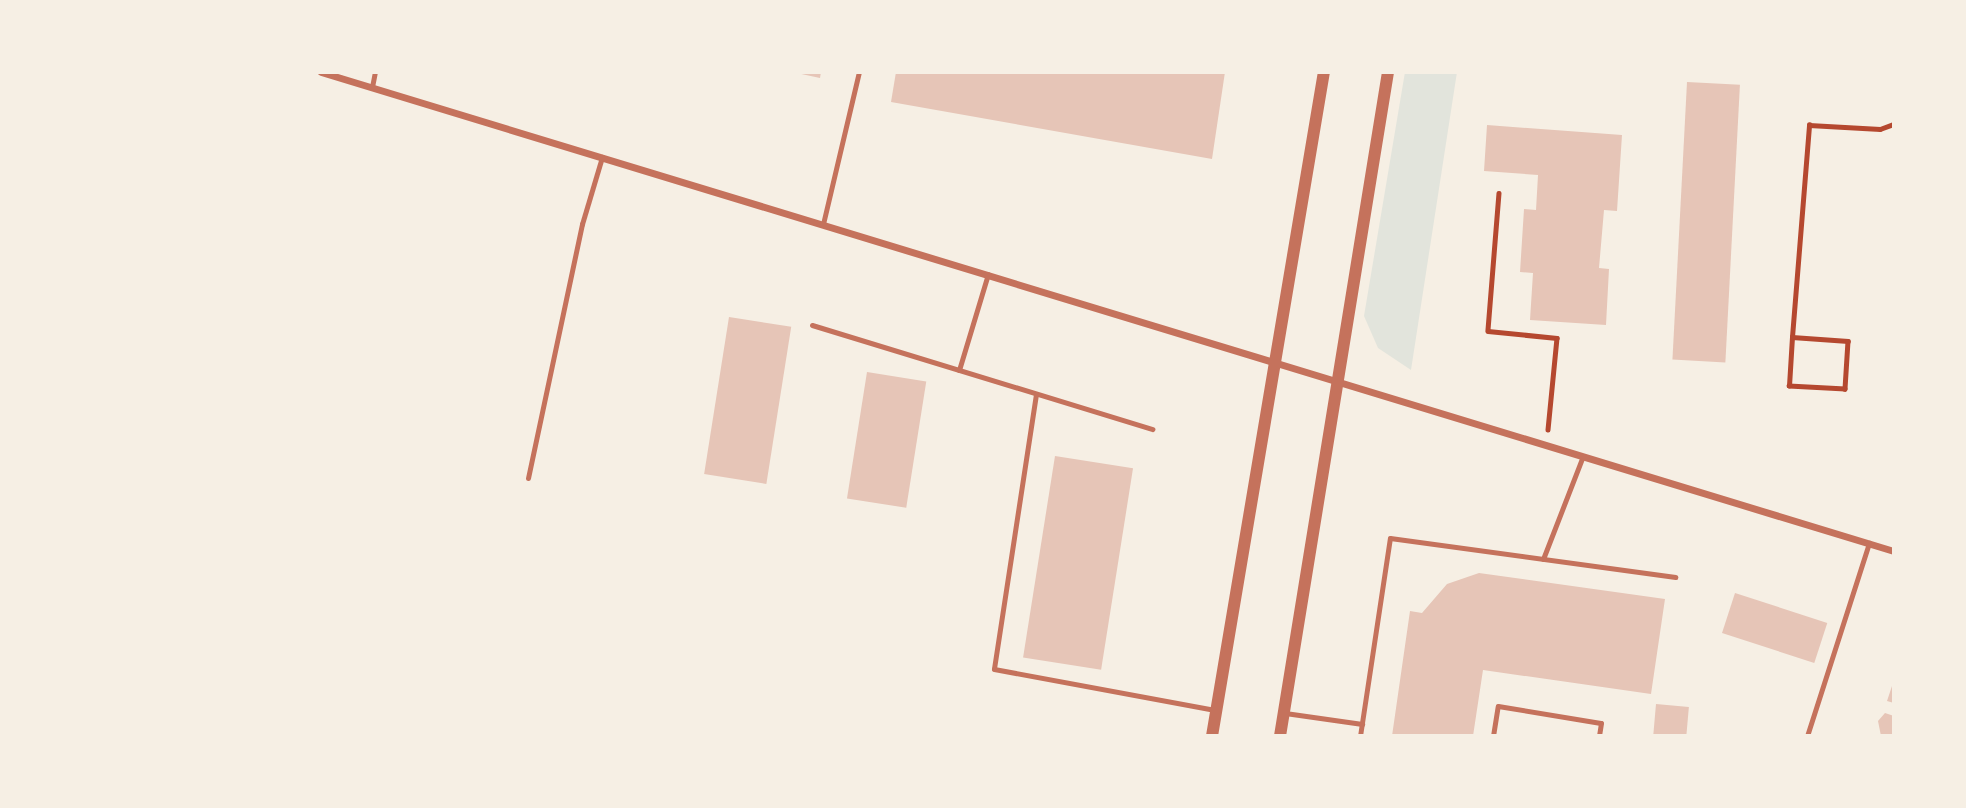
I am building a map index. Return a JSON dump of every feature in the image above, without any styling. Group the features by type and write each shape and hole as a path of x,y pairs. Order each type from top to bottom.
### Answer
{"street":[{"path":"321,72 1894,551"},
{"path":"1212,736 1273,361 1324,72"},
{"path":"1280,736 1335,380 1388,72"}],"lane":[{"path":"372,88 375,72"},
{"path":"824,224 859,72"},
{"path":"528,478 582,223 602,157"},
{"path":"959,370 988,274"},
{"path":"812,325 1152,429"},
{"path":"1036,394 995,669 1216,710"},
{"path":"1543,559 1583,456"},
{"path":"1360,736 1391,538 1675,577"},
{"path":"1807,736 1869,543"},
{"path":"1493,736 1498,706 1601,723 1599,736"},
{"path":"1283,713 1362,724"}],"path":[{"path":"1792,337 1848,341 1845,389 1789,386 1792,337 1809,125 1880,129 1894,124"},
{"path":"1500,193 1488,331 1557,338 1547,445"}],"shaded area":[{"path":"1405,72 1457,72 1411,370 1378,348 1364,316"}],"building":[{"path":"792,72 821,72 820,78"},
{"path":"896,72 1225,72 1212,159 891,102"},
{"path":"1687,82 1740,85 1725,362 1672,360"},
{"path":"1487,125 1622,135 1617,211 1604,210 1599,268 1609,269 1606,325 1530,320 1533,273 1520,272 1524,209 1536,210 1538,175 1484,171"},
{"path":"729,317 791,327 766,484 704,474"},
{"path":"867,372 926,381 906,508 847,498"},
{"path":"1055,456 1133,468 1101,670 1023,657"},
{"path":"1479,573 1665,599 1651,694 1483,670 1473,736 1392,736 1410,611 1422,613 1447,584"},
{"path":"1735,593 1827,623 1814,663 1722,633"},
{"path":"1894,680 1894,703 1887,701"},
{"path":"1656,704 1689,707 1686,736 1653,736"},
{"path":"1885,713 1894,716 1894,736 1881,736 1878,721"}]}
